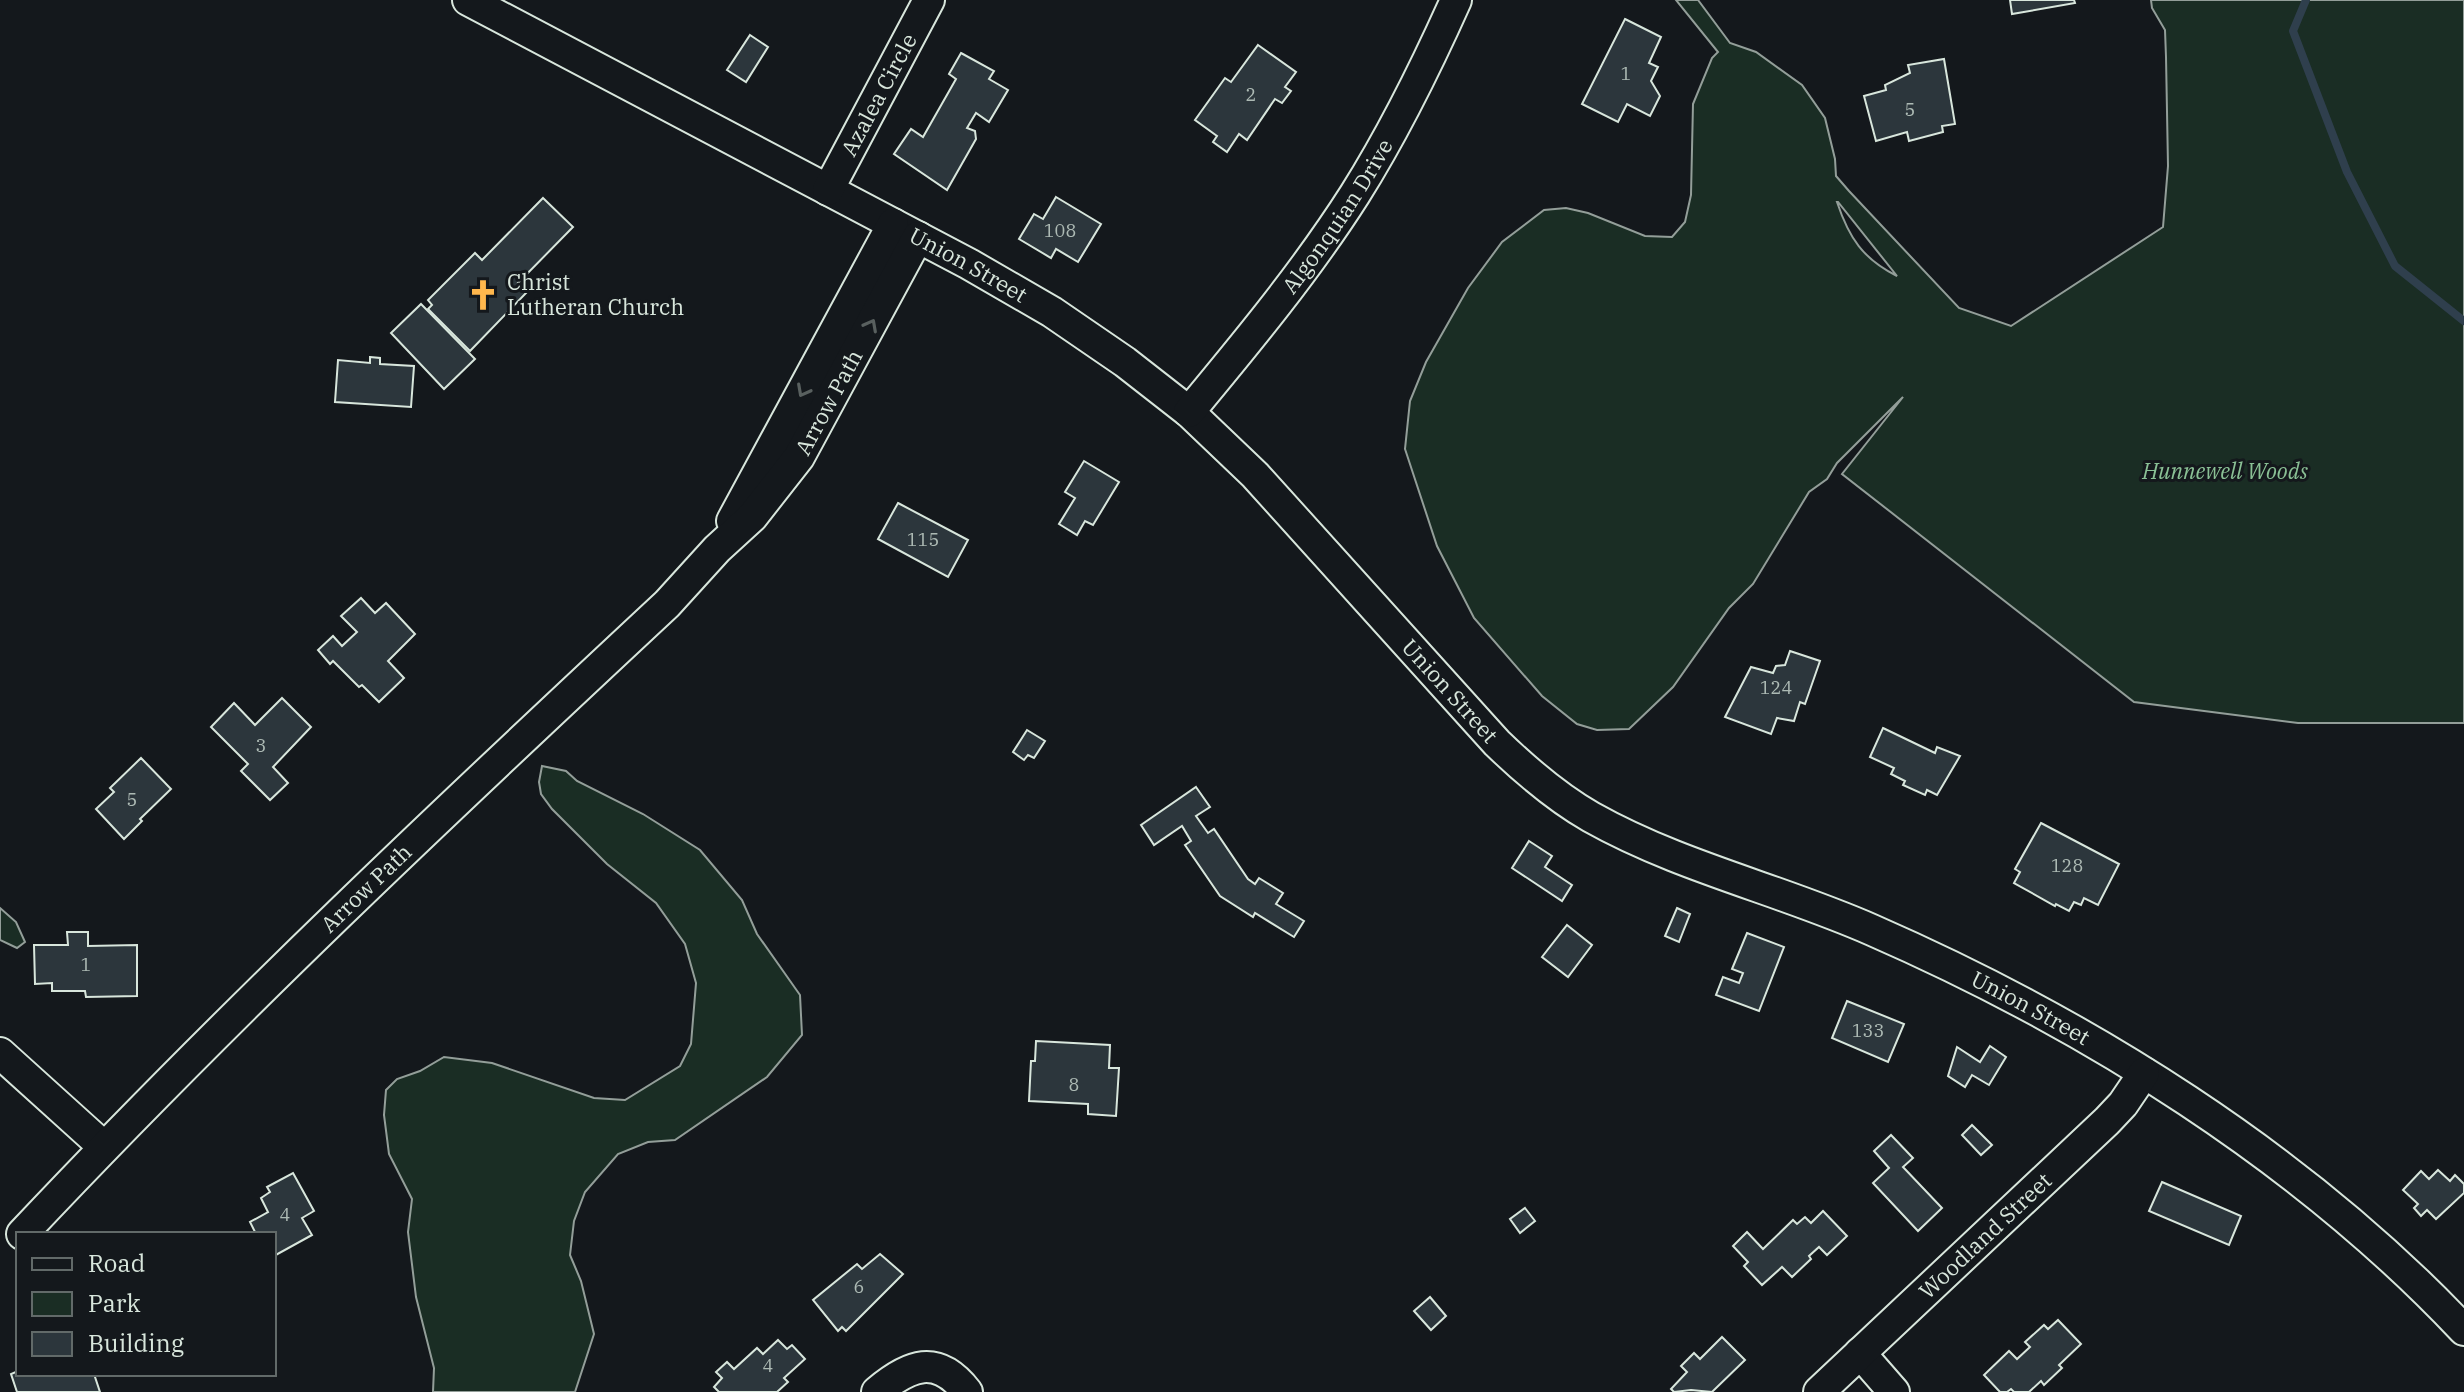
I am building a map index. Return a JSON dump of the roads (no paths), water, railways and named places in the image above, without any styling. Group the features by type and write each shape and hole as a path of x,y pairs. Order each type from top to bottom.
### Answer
{"street":[{"name":"Union Street","path":"468,0 1052,312 1125,362 1189,412 1255,475 1497,743 1557,795 1590,816 1665,853 1875,931 2026,1006 2144,1073 2217,1121 2324,1203 2402,1269 2464,1330"},
{"name":"Azalea Circle","path":"828,190 929,0"},
{"name":"Algonquian Drive","path":"1189,412 1307,263 1355,194 1418,83 1456,0"},
{"name":"Arrow Path","path":"24,1232 267,982 667,604 717,549 905,231"},
{"path":"0,1053 104,1147"},
{"name":"Woodland Street","path":"1819,1392 2107,1121 2144,1073"},
{"path":"1860,1353 1894,1392"},
{"path":"877,1392 910,1368 927,1367 950,1374 967,1392"}],"waterway":[{"path":"2306,0 2293,31 2347,172 2395,266 2464,321"}],"place":[{"name":"Christ Lutheran Church","path":"483,295"}],"park label":[{"name":"Hunnewell Woods","path":"2225,471"}]}
